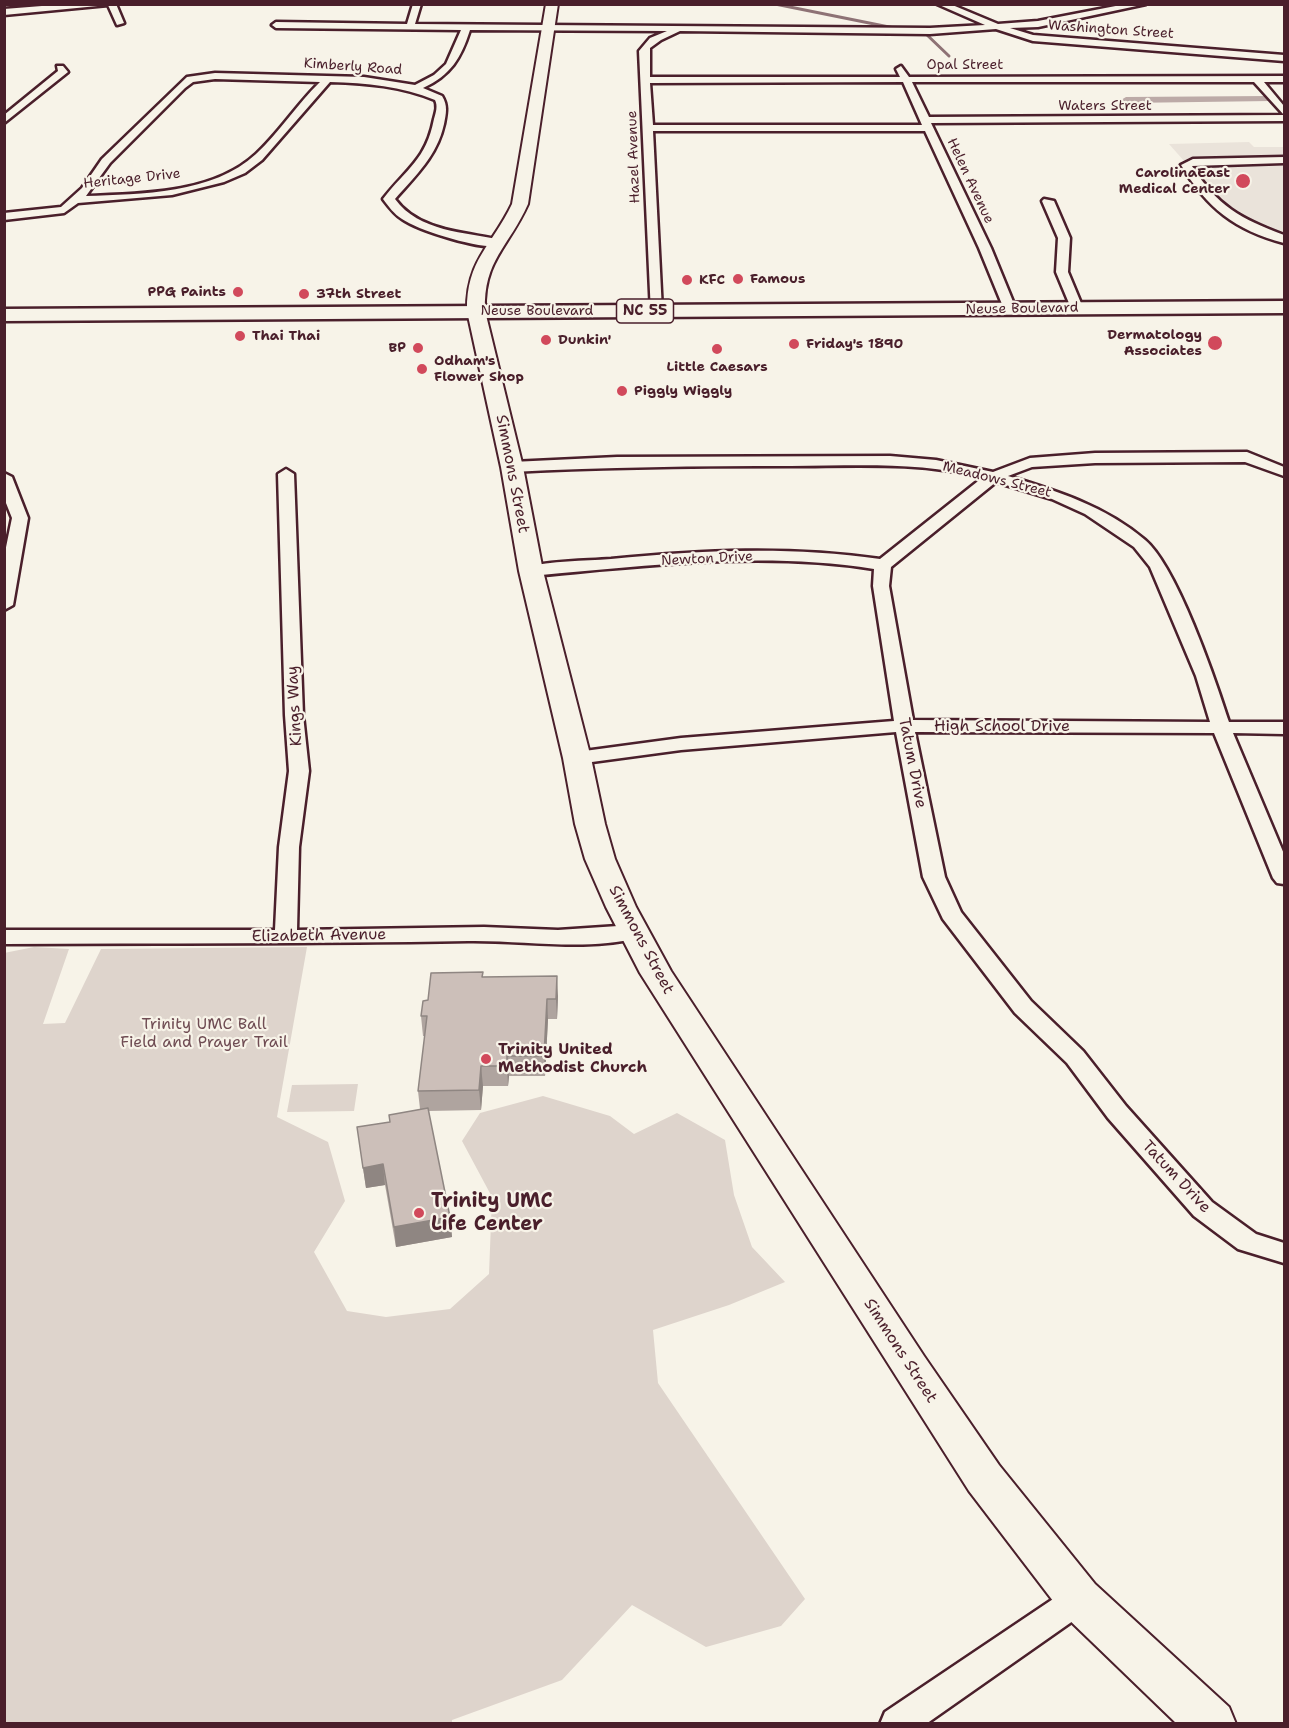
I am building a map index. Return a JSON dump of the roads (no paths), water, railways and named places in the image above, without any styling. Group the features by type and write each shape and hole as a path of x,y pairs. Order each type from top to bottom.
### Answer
{"main road":[{"name":"Neuse Boulevard","path":"4,315 1284,307"}],"street":[{"path":"4,12 105,4"},
{"path":"112,4 120,23"},
{"path":"410,27 417,4"},
{"name":"Washington Street","path":"941,4 1033,38 1284,58"},
{"name":"Hazel Avenue","path":"276,24 466,28 549,20 684,27 897,32 1055,22 1142,4"},
{"name":"Simmons Street","path":"549,20 520,204 512,223 485,259 476,277 476,311 512,468 531,571 600,860 633,932 656,973 910,1368 984,1478 1079,1599 1212,1724"},
{"name":"Hazel Avenue","path":"656,310 644,51 647,45 658,37 684,27"},
{"path":"416,88 441,77 447,71 456,59 466,28"},
{"name":"Helen Avenue","path":"900,66 985,248 1010,309"},
{"path":"4,120 63,72 60,68"},
{"name":"Kimberly Road","path":"76,200 86,190 106,161 189,80 215,76 328,78 390,83 416,88 439,98 442,105 436,136 426,157 389,199 394,208 442,232 497,243"},
{"name":"Heritage Drive","path":"76,200 153,194 200,186 233,173 257,159 328,78"},
{"path":"1257,79 1284,112"},
{"name":"Opal Street","path":"646,80 1284,79"},
{"name":"Waters Street","path":"646,128 1284,118"},
{"path":"1284,160 1193,162 1186,165 1224,214 1240,224 1284,239"},
{"path":"4,217 64,210 76,200"},
{"path":"1048,201 1064,238 1062,272 1077,308"},
{"path":"882,565 993,477 1030,463 1095,458 1247,457 1284,472"},
{"name":"Meadows Street","path":"512,468 617,462 890,461 936,465 993,477 1058,496 1091,511 1133,538 1152,557 1170,591 1205,676 1221,728 1284,878"},
{"name":"Kings Way","path":"286,474 294,715 299,771 289,847 286,937"},
{"path":"4,477 16,501 20,518 12,531 4,605"},
{"name":"Newton Drive","path":"531,571 779,554 845,558 882,565"},
{"name":"Tatum Drive","path":"882,565 884,611 904,726 934,877 951,914 1023,1006 1075,1057 1118,1112 1203,1209 1247,1242 1284,1253"},
{"name":"High School Drive","path":"577,758 681,744 904,726 1284,728"},
{"name":"Elizabeth Avenue","path":"4,937 484,934 519,938 633,932"},
{"path":"897,1724 1079,1599"}],"waterway":[{"path":"775,4 899,29"},
{"path":"926,34 949,56"},
{"path":"1126,100 1268,99"}],"place":[{"name":"CarolinaEast Medical Center","path":"1243,181"},
{"name":"Famous","path":"738,279"},
{"name":"KFC","path":"687,280"},
{"name":"PPG Paints","path":"238,292"},
{"name":"37th Street","path":"304,294"},
{"name":"Thai Thai","path":"240,336"},
{"name":"Dunkin'","path":"546,340"},
{"name":"Dermatology Associates","path":"1215,343"},
{"name":"Friday's 1890","path":"794,344"},
{"name":"BP","path":"418,348"},
{"name":"Little Caesars","path":"717,349"},
{"name":"Odham's Flower Shop","path":"422,369"},
{"name":"Piggly Wiggly","path":"622,391"},
{"name":"Trinity United Methodist Church","path":"486,1059"},
{"name":"Trinity UMC Life Center","path":"419,1213"}],"park label":[{"name":"Trinity UMC Ball Field and Prayer Trail","path":"204,1034"}]}
